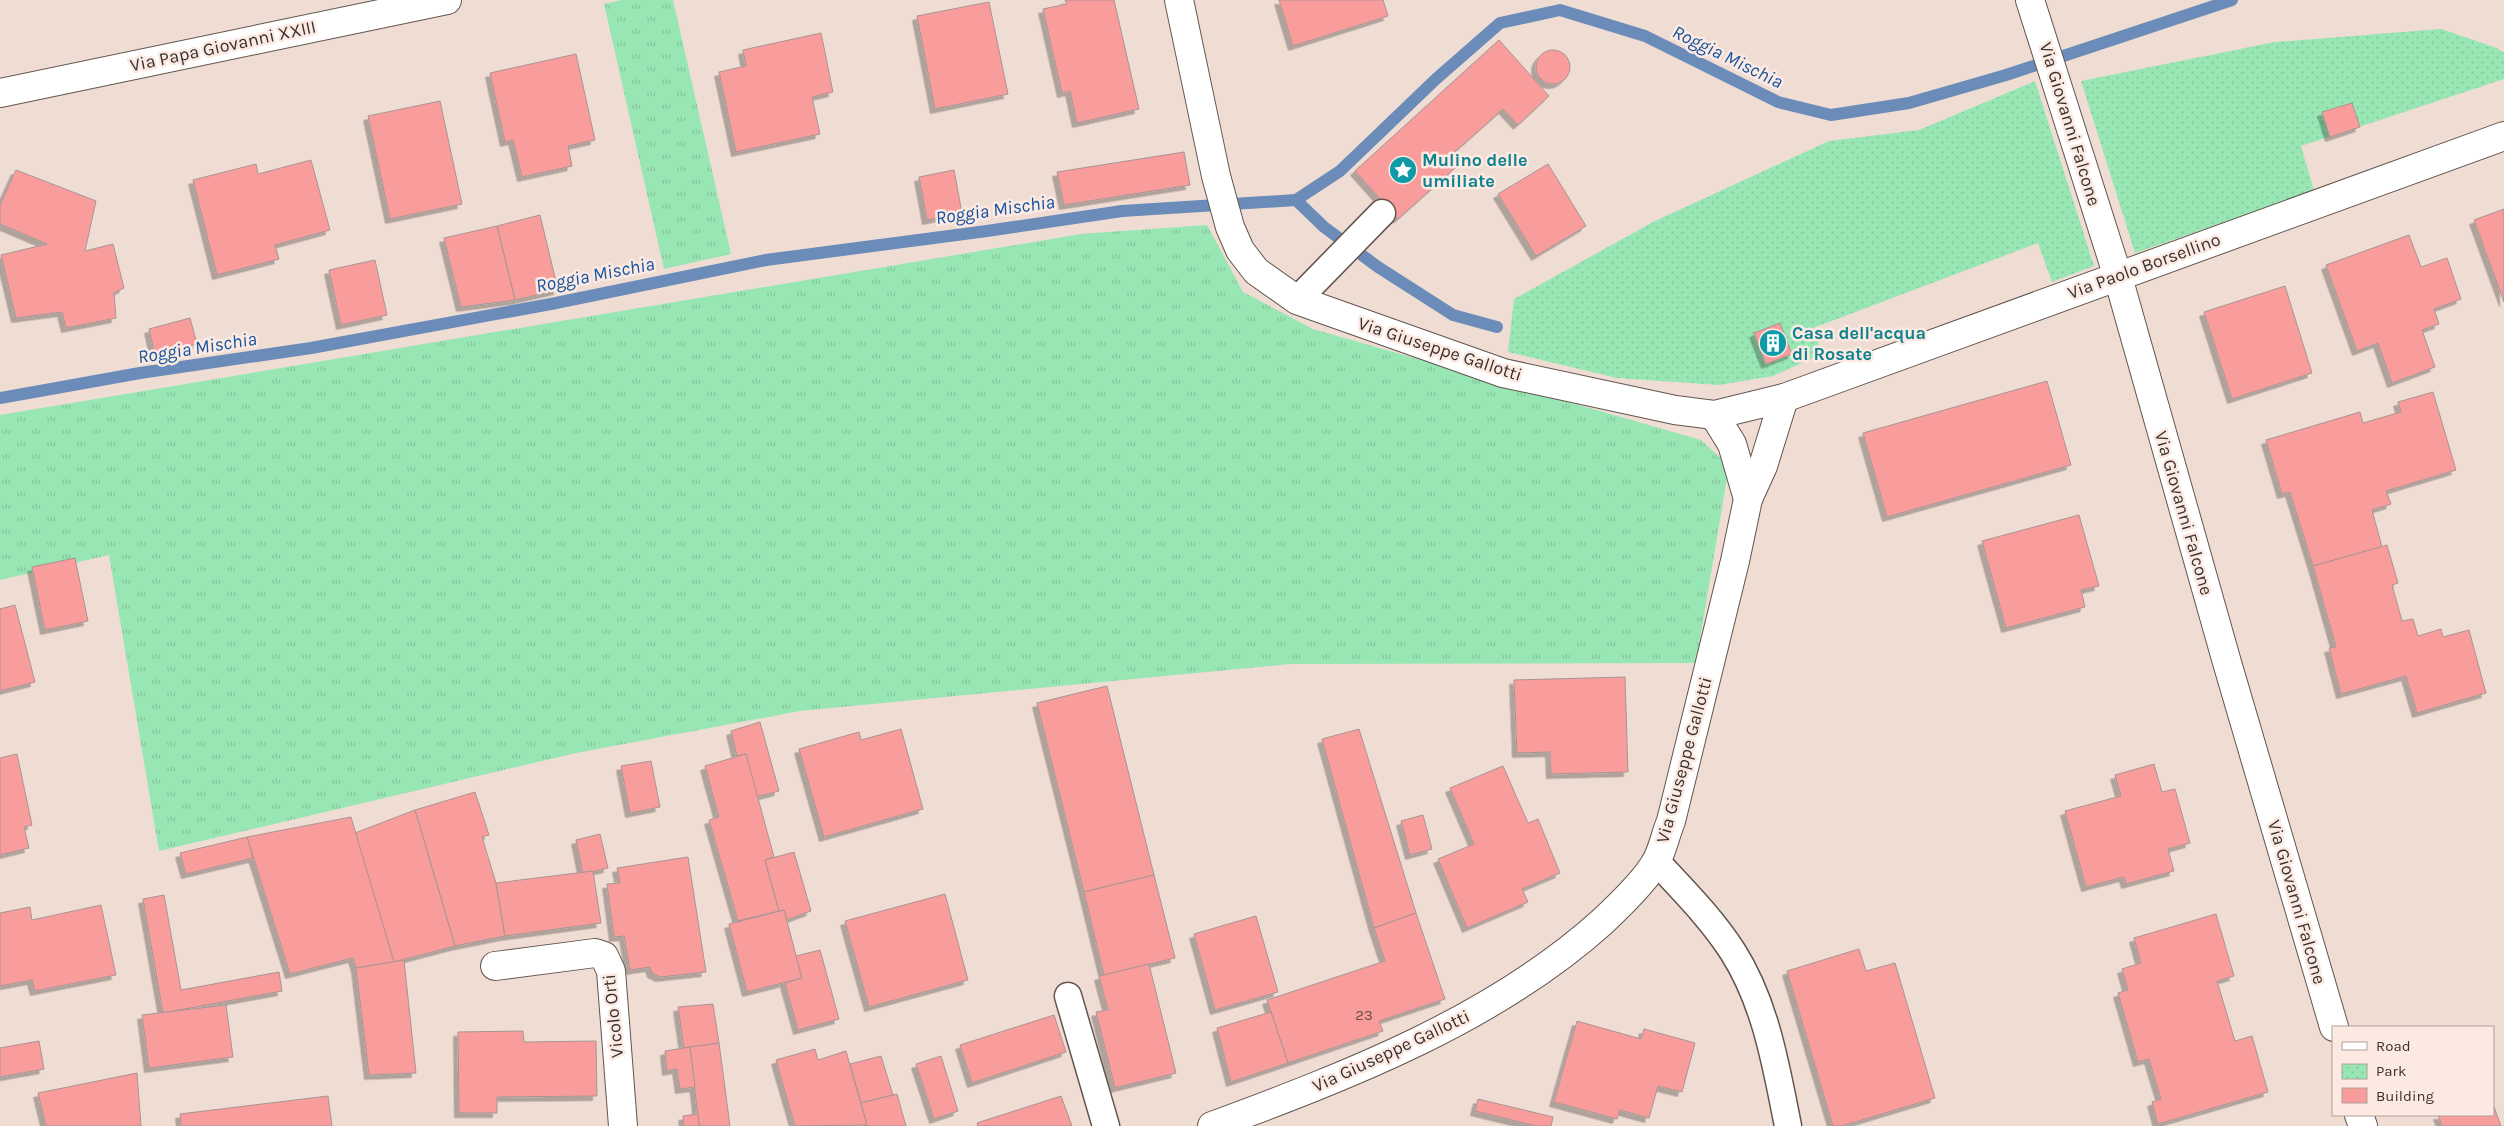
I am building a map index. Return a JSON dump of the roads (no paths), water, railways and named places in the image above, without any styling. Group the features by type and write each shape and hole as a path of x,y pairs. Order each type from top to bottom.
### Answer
{"street":[{"name":"Via Papa Giovanni XXIII","path":"0,93 446,0"},
{"name":"Via Giuseppe Gallotti","path":"1180,0 1216,176 1230,227 1240,250 1256,271 1297,300 1503,373 1675,410 1714,415 1784,398"},
{"name":"Via Giovanni Falcone","path":"2030,0 2045,42 2118,277 2226,659 2334,1026"},
{"name":"Via Paolo Borsellino","path":"1784,398 2504,136"},
{"name":"Via Giuseppe Gallotti","path":"1212,1126 1332,1082 1488,1005 1573,948 1620,905 1656,861 1671,821 1735,561 1748,499 1763,466 1784,398"},
{"name":"Via Giuseppe Gallotti","path":"1714,415 1732,444 1748,499"},
{"name":"Vicolo Orti","path":"496,966 595,953 604,956 611,971 623,1126"}],"lane":[{"path":"1297,300 1336,263 1382,213"},
{"path":"1656,861 1710,919 1737,961 1760,1007 1775,1058 1788,1126"},
{"path":"1068,996 1106,1126"}],"waterway":[{"name":"Roggia Mischia","path":"0,398 140,373 311,348 551,304 766,260 1122,211 1296,200 1340,171 1436,79 1500,23 1560,10 1645,36 1778,102 1831,115 1909,103 2006,75 2232,0"},
{"path":"1296,200 1324,227 1378,267 1453,315 1497,327"}],"place":[{"name":"Mulino delle umiliate","path":"1403,170"},
{"name":"Casa dell'acqua di Rosate","path":"1773,343"}]}
